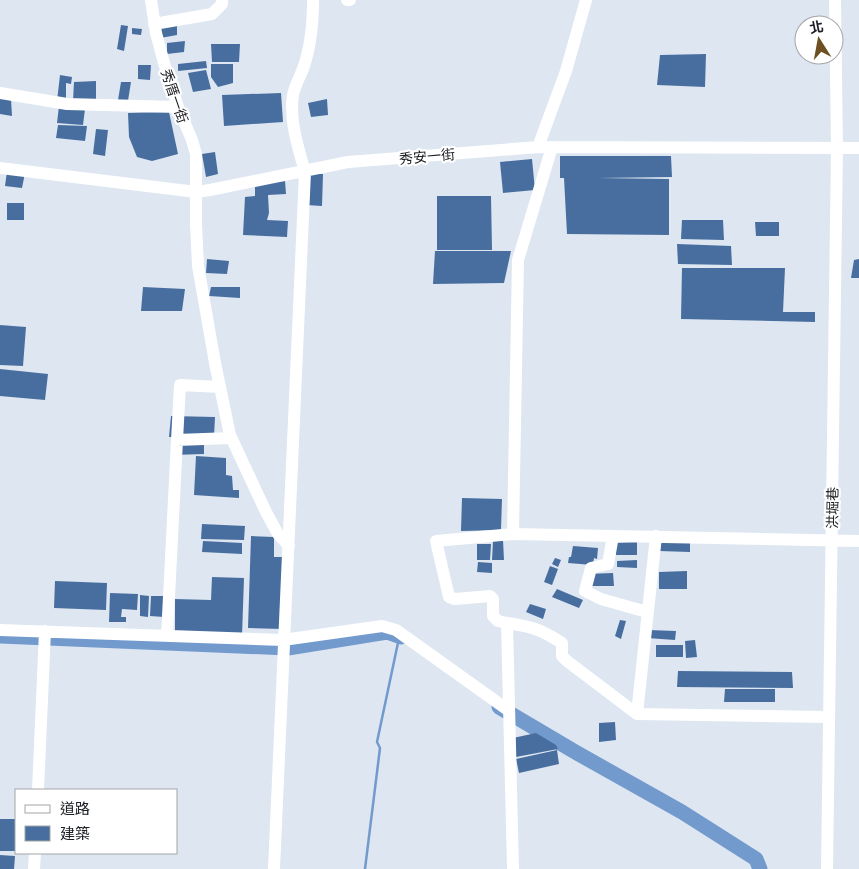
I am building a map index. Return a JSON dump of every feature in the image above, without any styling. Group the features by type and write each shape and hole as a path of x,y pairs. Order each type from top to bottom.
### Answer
{"street":[{"name":"秀厝一街","path":"151,0 154,24 178,108 196,154 198,266 231,438 266,512 278,534 289,546"},
{"path":"154,24 212,14 222,4 222,0"},
{"path":"274,869 283,640 289,546 302,195 305,172 294,133 293,94 305,64 313,23 313,0"},
{"path":"538,146 566,71 586,0"},
{"name":"洪堀巷","path":"827,869 837,148 835,0"},
{"path":"0,93 67,104 178,108"},
{"name":"秀安一街","path":"0,168 196,192 348,162 538,146 859,148"},
{"path":"513,534 518,260 552,147"},
{"path":"167,636 180,385 220,387"},
{"path":"177,440 231,438"},
{"path":"828,718 637,714 567,661 562,656 562,643 532,626 498,621 494,616 493,599 490,596 455,599 449,597 436,541 513,534 859,541"},
{"path":"613,536 608,564 591,568 585,591 601,599 647,612"},
{"path":"637,714 656,536"},
{"path":"507,623 513,869"},
{"path":"0,630 283,640 382,626 396,630 508,710"},
{"path":"38,789 45,632"},
{"path":"34,869 35,854"}],"building":[{"path":"177,24 177,35 155,39 154,28"},
{"path":"121,25 128,26 124,51 117,49"},
{"path":"132,28 142,29 141,35 132,34"},
{"path":"185,41 184,52 167,54 167,43"},
{"path":"211,44 240,44 239,62 212,62"},
{"path":"706,54 705,87 657,85 660,55"},
{"path":"206,61 207,68 178,71 178,64"},
{"path":"211,64 233,64 233,83 218,87 211,77"},
{"path":"138,65 151,65 150,80 138,79"},
{"path":"206,70 211,89 193,92 188,73"},
{"path":"60,75 72,77 71,84 66,83 66,101 57,101"},
{"path":"96,81 96,101 73,101 74,82"},
{"path":"121,82 131,82 127,107 117,106"},
{"path":"281,93 283,122 224,126 222,95"},
{"path":"0,99 11,99 12,116 0,114"},
{"path":"327,99 328,115 311,117 308,103"},
{"path":"59,106 85,109 83,125 57,123"},
{"path":"169,112 178,154 152,161 137,157 129,137 128,113"},
{"path":"58,125 87,126 85,141 56,138"},
{"path":"96,129 108,130 105,156 93,154"},
{"path":"215,152 218,174 206,177 202,154"},
{"path":"560,156 671,156 672,177 598,178 669,179 669,235 567,234 564,178 560,178"},
{"path":"532,159 535,190 503,193 500,162"},
{"path":"7,171 25,173 22,188 5,186"},
{"path":"308,174 323,174 322,206 306,205"},
{"path":"285,181 286,194 268,195 269,213 267,220 288,221 287,237 243,235 245,197 255,196 255,183"},
{"path":"437,196 491,196 492,250 437,250"},
{"path":"7,203 24,203 24,220 7,220"},
{"path":"682,220 723,220 724,240 681,239"},
{"path":"755,222 779,222 779,236 756,236"},
{"path":"677,244 731,246 732,265 678,264"},
{"path":"435,251 511,251 504,283 433,284"},
{"path":"207,259 229,261 227,274 206,273"},
{"path":"859,259 859,278 851,278 854,260"},
{"path":"682,268 785,268 783,312 815,312 815,322 681,319"},
{"path":"143,287 185,289 182,311 141,311"},
{"path":"211,287 240,287 240,298 209,296"},
{"path":"0,325 26,327 23,366 0,365"},
{"path":"0,369 48,374 45,400 0,396"},
{"path":"171,416 215,417 214,436 169,437"},
{"path":"172,444 204,444 204,454 172,455"},
{"path":"196,456 226,458 226,475 232,476 233,490 239,490 239,498 194,495"},
{"path":"462,498 502,499 501,530 461,531"},
{"path":"202,524 245,526 244,540 201,539"},
{"path":"251,536 274,537 274,557 285,557 283,629 248,628"},
{"path":"503,540 504,560 492,560 493,541"},
{"path":"203,541 242,543 242,554 202,552"},
{"path":"660,541 690,541 690,552 659,551"},
{"path":"637,542 637,555 616,555 616,543"},
{"path":"477,544 491,544 490,560 477,560"},
{"path":"573,546 598,548 597,559 594,558 593,565 568,563"},
{"path":"555,558 561,560 558,567 552,564"},
{"path":"637,560 637,568 617,567 617,561"},
{"path":"478,562 492,563 492,573 477,572"},
{"path":"550,566 558,569 552,585 544,582"},
{"path":"687,571 687,589 659,589 659,572"},
{"path":"613,573 614,586 586,586 587,574"},
{"path":"212,577 244,578 242,636 175,635 175,599 211,600"},
{"path":"55,581 107,583 106,610 54,608"},
{"path":"557,589 583,600 579,608 552,597"},
{"path":"110,593 138,594 137,610 122,609 121,617 126,617 126,622 109,622"},
{"path":"140,595 149,596 148,617 140,616"},
{"path":"151,596 165,596 164,617 150,616"},
{"path":"530,604 546,609 543,619 526,612"},
{"path":"620,620 626,621 621,639 615,636"},
{"path":"648,630 676,631 675,640 647,638"},
{"path":"695,640 697,657 686,658 685,641"},
{"path":"656,645 683,645 683,657 656,657"},
{"path":"678,671 792,672 793,688 677,687"},
{"path":"725,689 775,689 775,702 724,702"},
{"path":"615,722 616,740 599,742 599,723"},
{"path":"536,733 556,745 558,749 516,757 513,738"},
{"path":"557,750 559,764 519,773 516,759"},
{"path":"0,819 15,819 15,851 0,851"},
{"path":"0,855 15,856 14,869 0,869"}],"waterway":[{"path":"0,636 288,648 387,632 401,637"},
{"path":"365,869 380,748 377,742 399,638"},
{"path":"499,707 682,812 756,859 760,869"}]}
